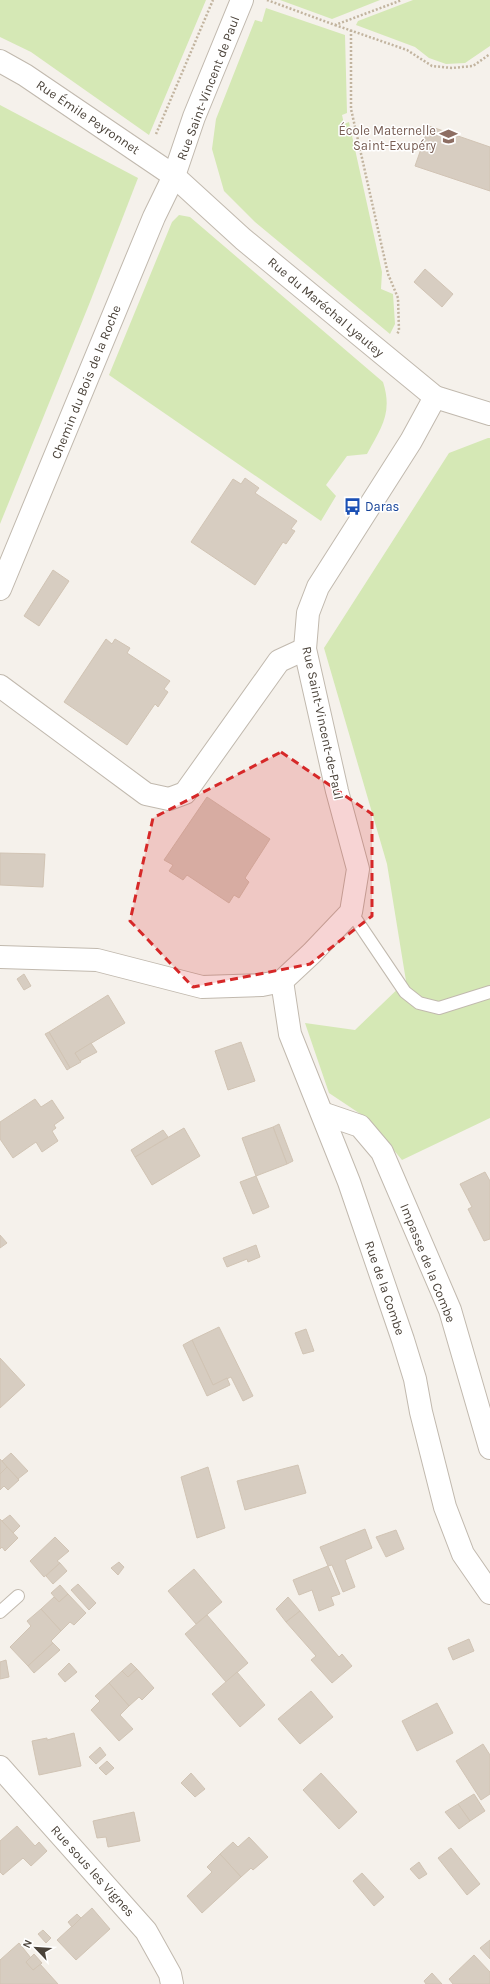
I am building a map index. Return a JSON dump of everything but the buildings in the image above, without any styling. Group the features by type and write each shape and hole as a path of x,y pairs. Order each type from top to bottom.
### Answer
{"street":[{"name":"Rue Saint-Vincent de Paul","path":"174,176 194,117 242,0"},
{"name":"Rue Émile Peyronnet","path":"0,60 25,75 174,176"},
{"name":"Rue du Maréchal Lyautey","path":"174,176 243,239 384,354 434,397 490,414"},
{"name":"Chemin du Bois de la Roche","path":"0,589 154,216 174,176"},
{"name":"Rue Saint-Vincent-de-Paul","path":"351,912 358,868 337,792 305,649 308,613 318,588 411,441 434,397"},
{"path":"0,686 146,794 169,799 185,792 279,661 305,649"},
{"path":"0,957 97,960 202,987 262,985 282,981 312,953 351,912"},
{"name":"Rue de la Combe","path":"282,981 290,1034 349,1182 403,1340 415,1379 421,1412 445,1507 464,1554 490,1593"},
{"name":"Impasse de la Combe","path":"322,1113 360,1126 382,1152 450,1310 490,1448"},
{"name":"Rue sous les Vignes","path":"0,1767 146,1931 170,1974 172,1984"}],"lane":[{"path":"351,912 405,992 419,1003 439,1008 490,992"},
{"path":"0,1612 18,1596"}],"path":[{"path":"147,157 213,0"},
{"path":"266,0 407,50 432,66 452,68 473,66 490,54"},
{"path":"335,25 402,0"},
{"path":"351,30 351,109 388,274 398,298 399,331 384,354"}],"highlighted area":[{"path":"281,752 372,814 372,916 310,964 193,987 130,921 153,818"}],"green space":[{"path":"0,0 206,0 149,135 31,52 0,37"},
{"path":"280,0 380,0 332,19"},
{"path":"413,0 490,0 490,46 465,63 446,64 429,58 415,47 356,25 358,21"},
{"path":"266,8 345,35 347,113 342,115 344,124 349,122 382,272 381,289 393,294 395,324 390,334 255,222 224,191 212,149 216,119 255,20 262,22"},
{"path":"0,105 138,178 90,302 0,524"},
{"path":"179,215 190,217 383,382 387,403 381,428 367,454 347,456 326,485 336,496 321,521 109,375 172,222"},
{"path":"490,438 490,1118 402,1160 368,1119 329,1093 305,1023 355,1030 406,981 387,864 324,648 449,453"}],"place":[{"name":"École Maternelle Saint-Exupéry","path":"449,137"},
{"name":"Daras","path":"352,506"}]}
